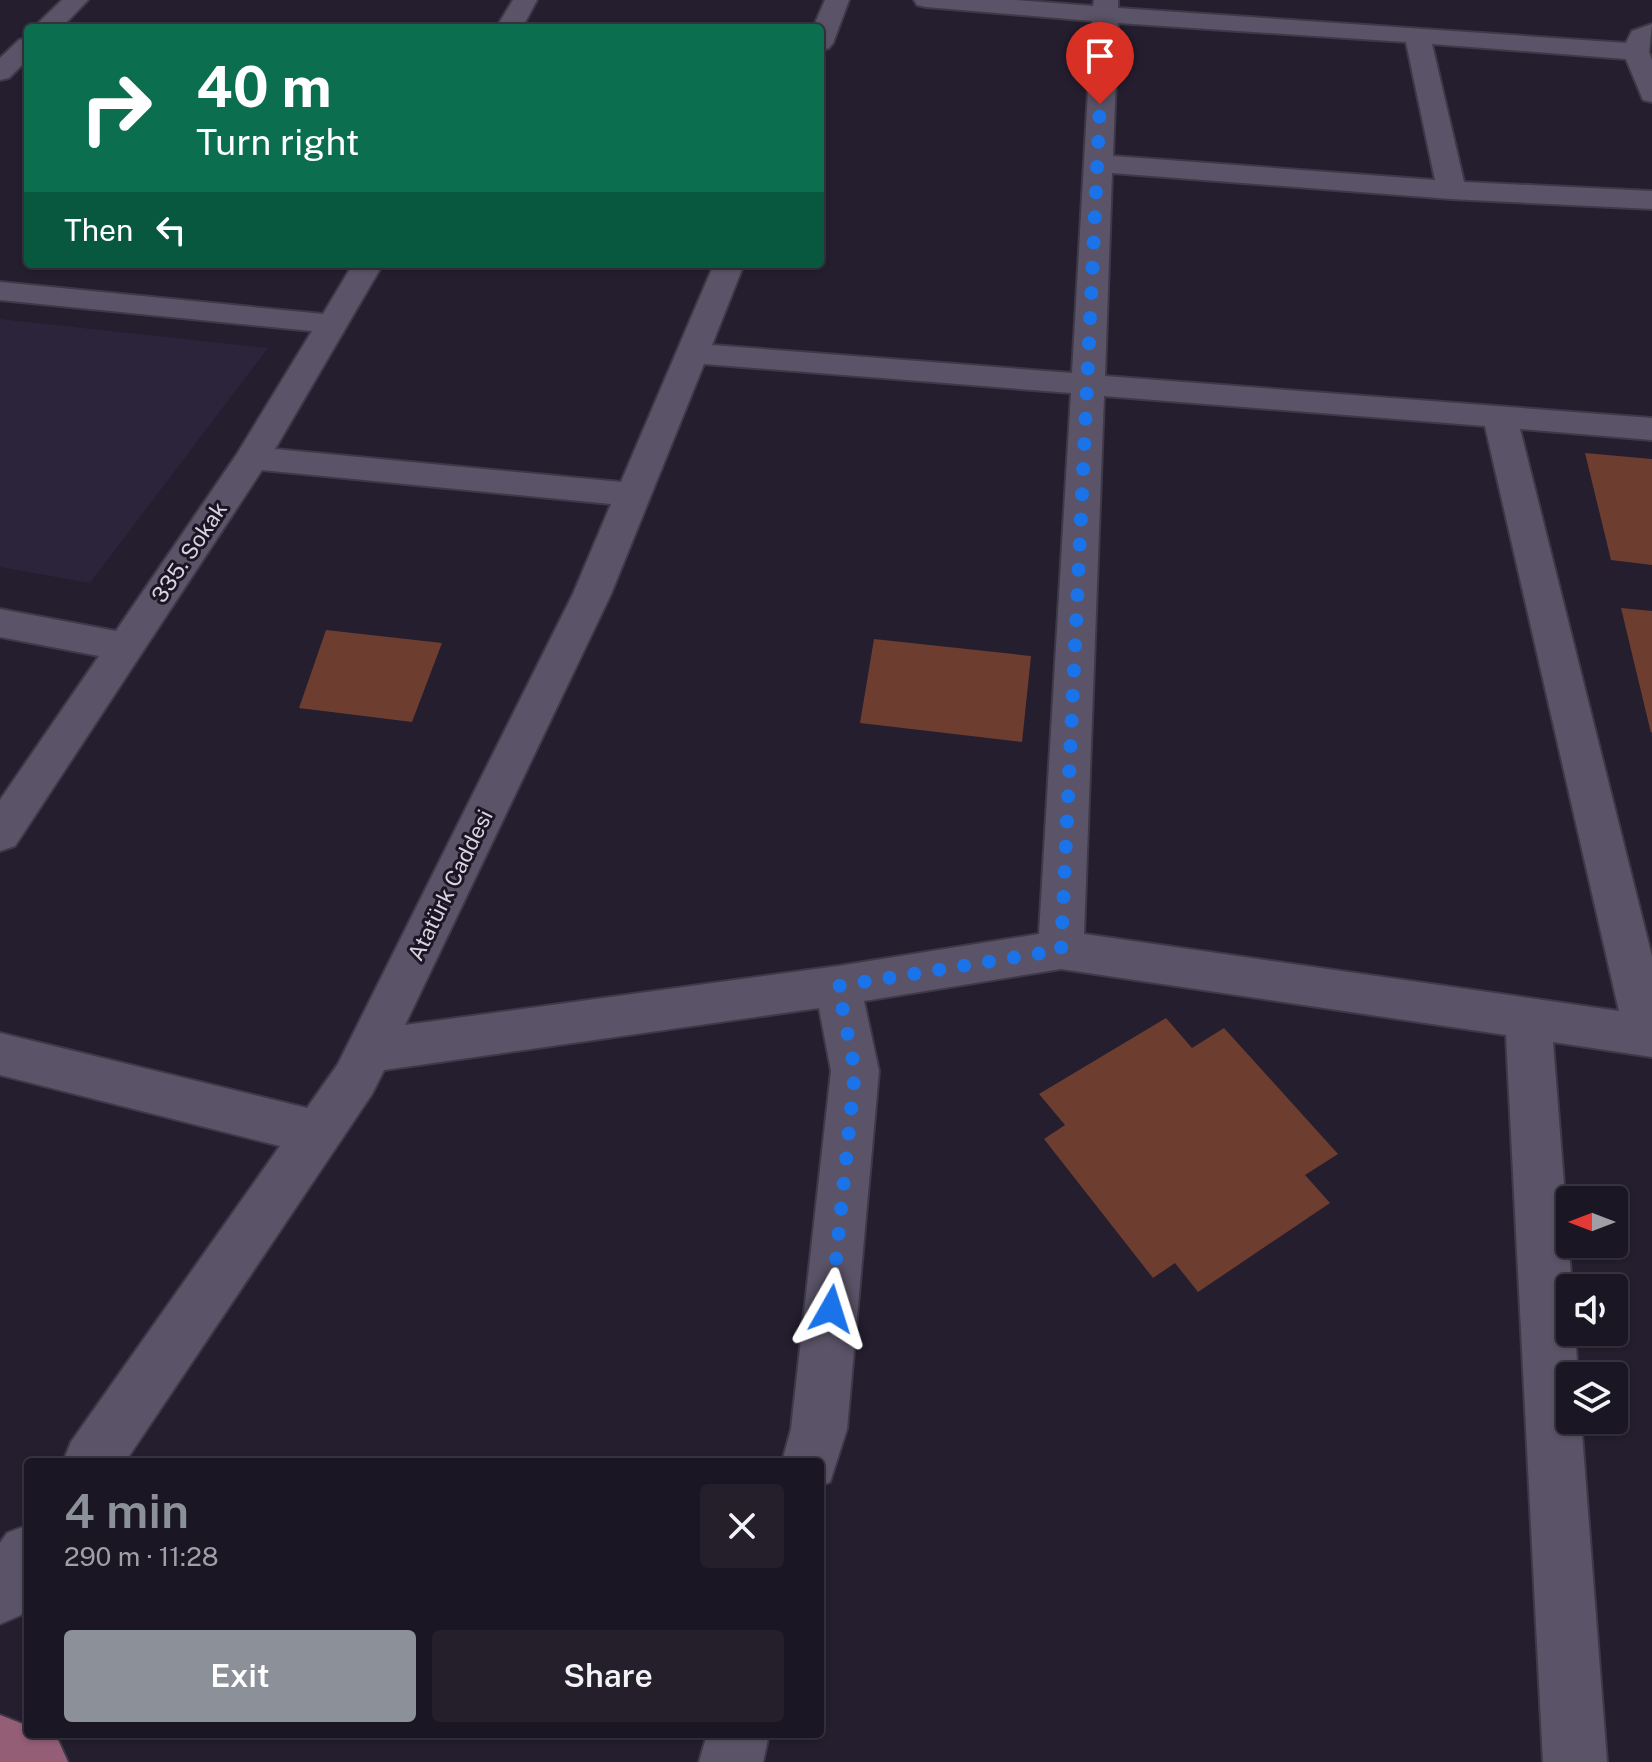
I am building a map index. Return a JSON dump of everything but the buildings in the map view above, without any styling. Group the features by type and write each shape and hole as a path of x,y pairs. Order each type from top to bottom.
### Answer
{"main road":[{"path":"0,1746 36,1762"}],"street":[{"path":"50,24 76,0"},
{"path":"511,24 525,0"},
{"path":"824,33 837,0"},
{"path":"926,0 1105,8 1417,34 1447,24 1636,52"},
{"path":"1061,950 1105,8"},
{"path":"1652,31 1641,36 1636,52 1652,94"},
{"path":"1417,34 1451,190"},
{"path":"5,85 24,52"},
{"path":"1098,163 1451,190 1652,200"},
{"name":"335. Sokak","path":"0,834 252,458 366,268"},
{"name":"Atatürk Caddesi","path":"94,1458 355,1079 592,594 727,268"},
{"path":"0,291 332,324"},
{"path":"692,353 1652,429"},
{"path":"368,1051 838,986 1061,950 1650,1036 1500,418"},
{"path":"252,458 633,495"},
{"path":"0,623 125,647"},
{"path":"811,1458 819,1429 855,1071 838,986"},
{"path":"1528,1016 1575,1762"},
{"path":"0,1054 318,1133"},
{"path":"0,1594 24,1560"},
{"path":"731,1762 737,1738"}],"shaded area":[{"path":"0,319 268,348 90,583 0,567"}],"route":[{"path":"831,1309 855,1071 838,986 1061,950 1100,104"}]}
